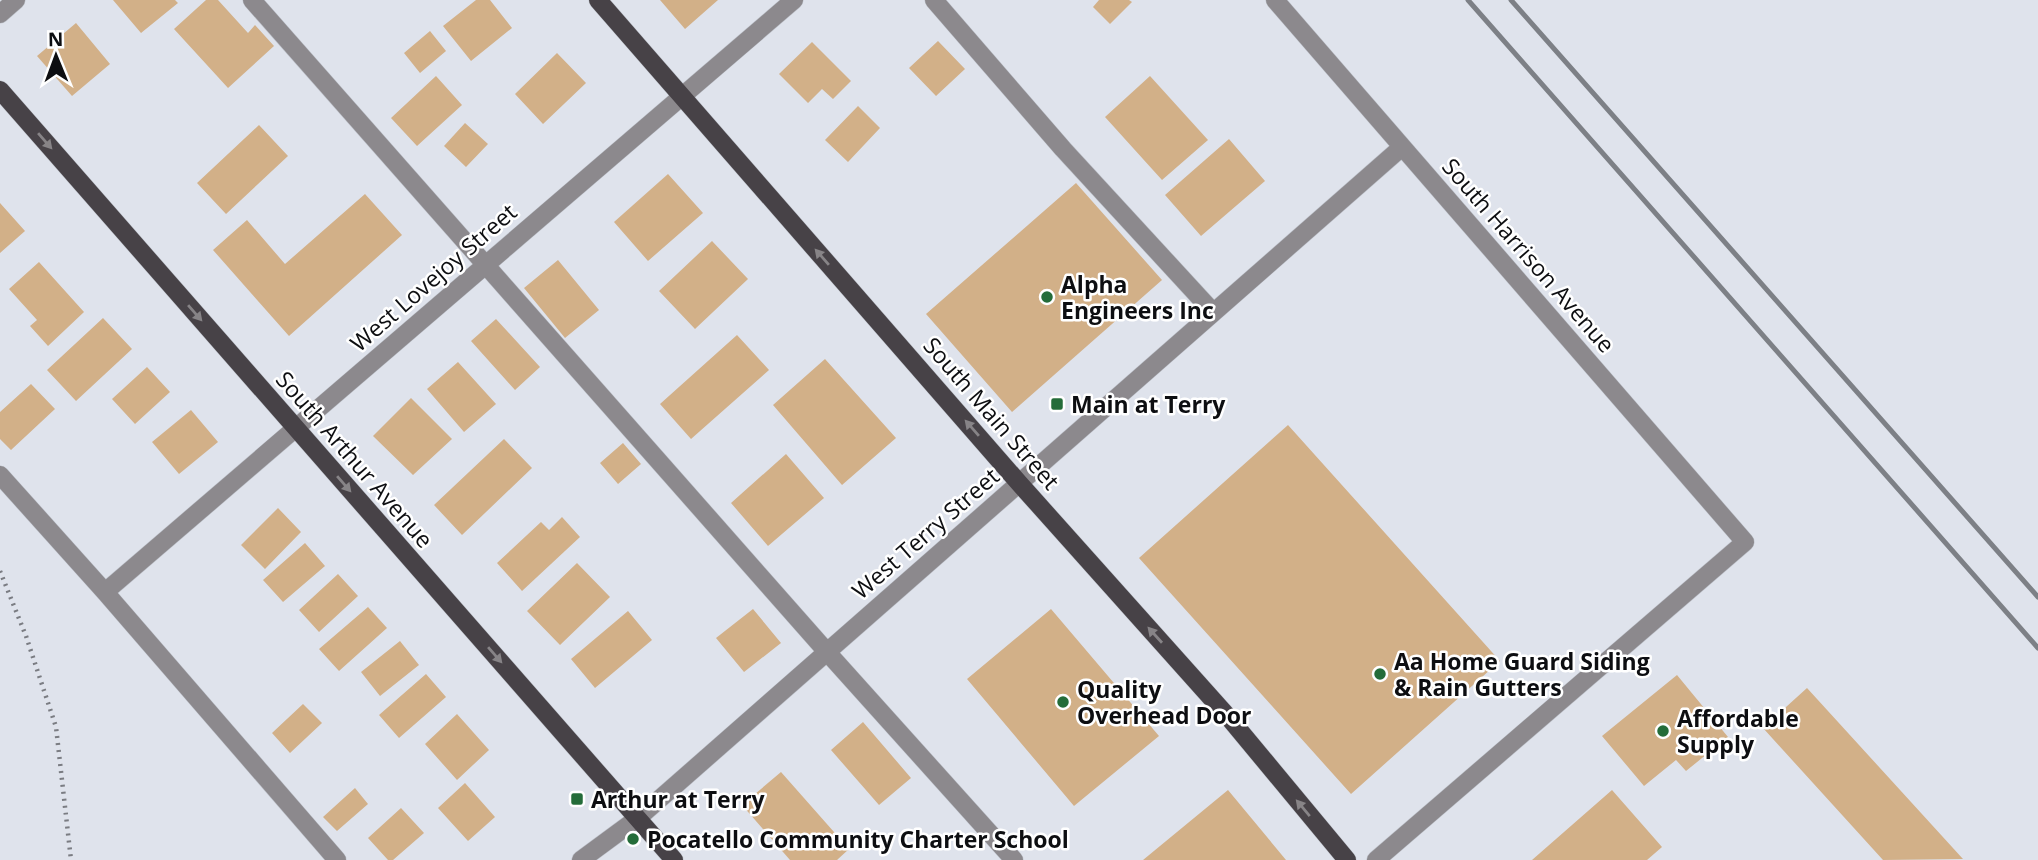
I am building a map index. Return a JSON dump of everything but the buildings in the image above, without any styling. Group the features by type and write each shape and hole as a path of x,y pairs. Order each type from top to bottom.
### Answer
{"main road":[{"name":"South Main Street","path":"598,0 1019,483 1230,719 1347,860"},
{"name":"South Arthur Avenue","path":"0,90 674,860"}],"street":[{"path":"0,15 16,0"},
{"path":"252,0 1014,860"},
{"name":"West Lovejoy Street","path":"105,592 794,0"},
{"path":"934,0 1063,149 1213,312"},
{"name":"South Harrison Avenue","path":"1275,0 1745,542 1376,860"},
{"name":"West Terry Street","path":"581,860 638,818 1402,147"},
{"path":"0,475 337,860"}],"path":[{"path":"0,571 26,636 56,727 71,860"}],"railway":[{"path":"1468,0 2038,648"},
{"path":"1511,0 2038,597"}],"place":[{"name":"Alpha Engineers Inc","path":"1047,297"},
{"name":"Main at Terry","path":"1057,404"},
{"name":"Aa Home Guard Siding & Rain Gutters","path":"1380,674"},
{"name":"Quality Overhead Door","path":"1063,702"},
{"name":"Affordable Supply","path":"1663,731"},
{"name":"Arthur at Terry","path":"577,799"},
{"name":"Pocatello Community Charter School","path":"633,839"}]}
